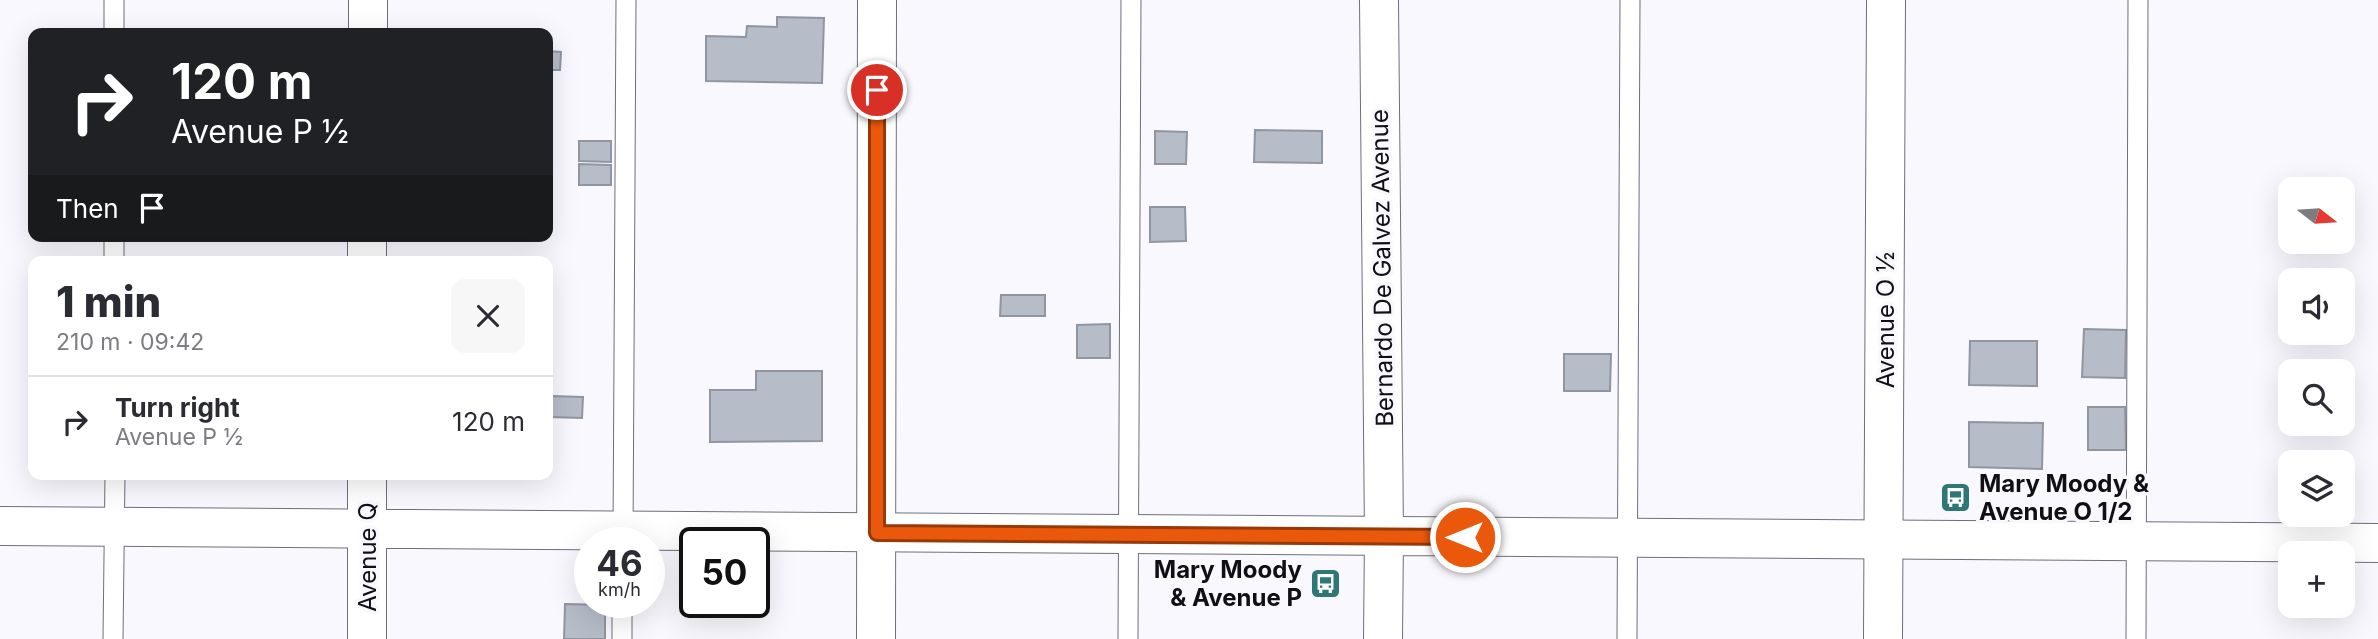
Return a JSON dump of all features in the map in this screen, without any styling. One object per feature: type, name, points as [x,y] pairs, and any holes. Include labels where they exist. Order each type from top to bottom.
[{"type":"main road","points":[[368,0],[368,28]]},
{"type":"main road","points":[[876,639],[877,0]]},
{"type":"main road","name":"Bernardo De Galvez Avenue","points":[[1379,0],[1383,639]]},
{"type":"main road","name":"Avenue O ½","points":[[1883,639],[1886,0]]},
{"type":"main road","name":"Avenue Q","points":[[367,480],[367,639]]},
{"type":"main road","points":[[0,526],[367,529],[574,535]]},
{"type":"main road","points":[[665,536],[877,533],[2378,543]]},
{"type":"lane","points":[[114,0],[114,28]]},
{"type":"lane","points":[[623,527],[626,0]]},
{"type":"lane","points":[[1128,639],[1131,0]]},
{"type":"lane","points":[[1627,639],[1630,0]]},
{"type":"lane","points":[[2136,639],[2138,0]]},
{"type":"lane","points":[[113,639],[115,480]]},
{"type":"lane","points":[[622,618],[622,639]]},
{"type":"building","points":[[777,17],[824,18],[822,83],[706,81],[706,36],[746,37],[747,26],[777,27]]},
{"type":"building","points":[[553,51],[561,52],[560,70],[553,70]]},
{"type":"building","points":[[1255,130],[1322,131],[1322,163],[1254,162]]},
{"type":"building","points":[[1155,131],[1187,132],[1186,164],[1155,164]]},
{"type":"building","points":[[579,141],[611,141],[611,162],[579,161]]},
{"type":"building","points":[[579,164],[611,165],[611,185],[579,185]]},
{"type":"building","points":[[1150,207],[1185,207],[1186,241],[1150,242]]},
{"type":"building","points":[[1001,295],[1045,295],[1045,316],[1000,316]]},
{"type":"building","points":[[1110,324],[1110,358],[1077,358],[1077,325]]},
{"type":"building","points":[[2084,329],[2126,330],[2125,378],[2082,377]]},
{"type":"building","points":[[1970,341],[2037,341],[2037,386],[1969,385]]},
{"type":"building","points":[[1564,354],[1611,354],[1610,391],[1564,391]]},
{"type":"building","points":[[756,371],[822,371],[822,441],[710,442],[710,390],[756,390]]},
{"type":"building","points":[[553,396],[583,397],[582,418],[553,417]]},
{"type":"building","points":[[2088,407],[2125,407],[2126,450],[2088,450]]},
{"type":"building","points":[[1969,422],[2043,423],[2042,469],[1969,467]]},
{"type":"building","points":[[565,604],[574,604],[574,618],[605,618],[605,639],[564,639]]},
{"type":"place","name":"Mary Moody & Avenue O 1/2","points":[[1956,497]]},
{"type":"place","name":"Mary Moody & Avenue P","points":[[1325,583]]},
{"type":"route","points":[[877,90],[877,533],[1465,537]]}]
